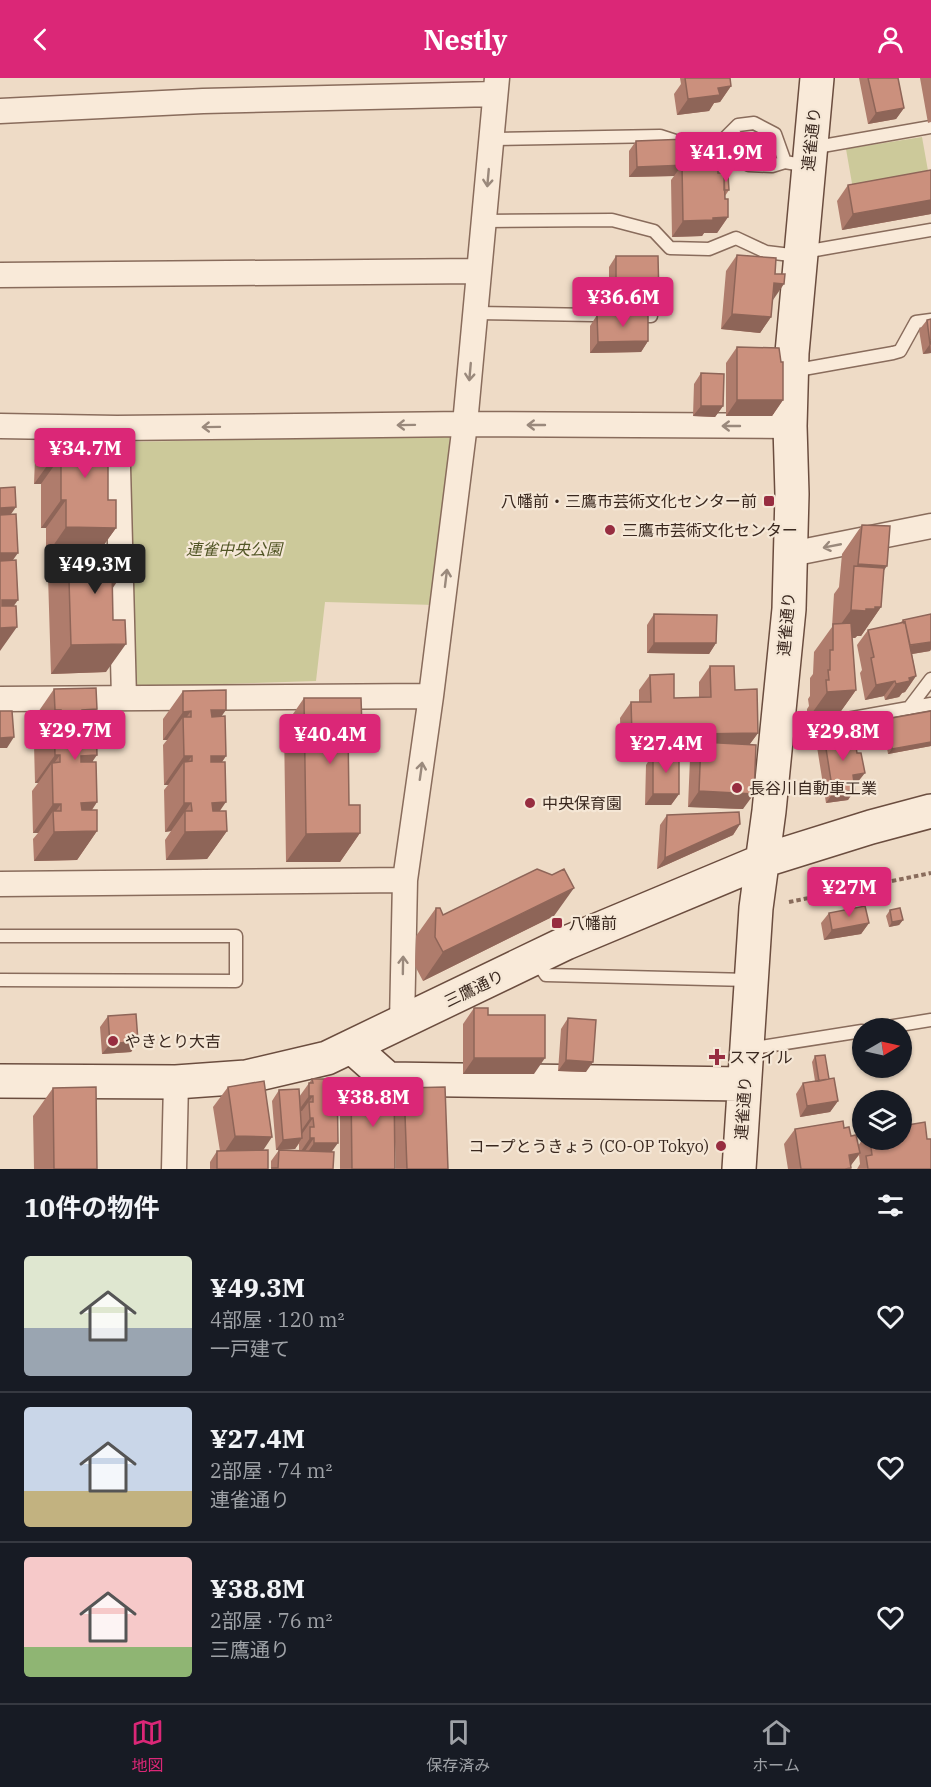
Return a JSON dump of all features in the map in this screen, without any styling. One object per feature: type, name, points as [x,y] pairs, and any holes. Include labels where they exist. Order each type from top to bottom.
[{"type":"main road","name":"連雀通り","points":[[739,1169],[756,908],[770,812],[789,609],[792,494],[791,371],[800,255],[802,159],[817,78]]},
{"type":"main road","name":"三鷹通り","points":[[0,1081],[176,1082],[246,1077],[327,1058],[566,943],[762,861],[931,811]]},
{"type":"main road","points":[[352,1047],[388,1079],[744,1083]]},
{"type":"street","points":[[0,111],[496,86],[465,424],[431,696],[405,879],[402,1023]]},
{"type":"street","points":[[0,275],[479,271]]},
{"type":"street","points":[[0,426],[117,429],[465,424],[790,426]]},
{"type":"street","points":[[117,429],[124,698]]},
{"type":"street","points":[[791,554],[931,526]]},
{"type":"street","points":[[0,699],[431,696]]},
{"type":"street","points":[[0,884],[405,879]]},
{"type":"street","points":[[174,1169],[176,1082]]},
{"type":"lane","points":[[491,139],[660,136],[700,149],[720,143],[738,125],[754,123],[775,134],[802,159]]},
{"type":"lane","points":[[720,143],[731,156],[749,165],[772,166],[931,127]]},
{"type":"lane","points":[[484,221],[612,220],[654,231],[670,248],[709,249],[736,238],[766,252],[800,255],[931,230]]},
{"type":"lane","points":[[475,313],[651,316]]},
{"type":"lane","points":[[791,371],[900,351],[916,322],[931,320]]},
{"type":"lane","points":[[909,708],[931,679]]},
{"type":"lane","points":[[776,732],[931,704]]},
{"type":"lane","points":[[0,936],[236,936],[236,981],[0,980]]},
{"type":"lane","points":[[535,959],[546,975],[750,980]]},
{"type":"lane","points":[[912,1023],[931,1020]]},
{"type":"lane","points":[[747,1049],[852,1033]]},
{"type":"path","points":[[789,902],[931,873]]},
{"type":"green space","points":[[922,137],[930,182],[854,195],[846,149]]},
{"type":"green space","name":"連雀中央公園","points":[[450,436],[435,605],[325,602],[316,681],[131,687],[125,442]]},
{"type":"building","points":[[685,78],[730,78],[731,86],[718,88],[720,95],[688,99]]},
{"type":"building","points":[[868,78],[898,78],[904,108],[876,113]]},
{"type":"building","points":[[687,139],[687,143],[692,143],[692,157],[687,157],[687,165],[637,167],[636,141]]},
{"type":"building","points":[[718,164],[718,173],[724,173],[728,217],[683,221],[682,165]]},
{"type":"building","points":[[931,170],[931,200],[853,214],[848,185]]},
{"type":"building","points":[[724,175],[728,175],[729,190],[724,190]]},
{"type":"building","points":[[737,255],[776,258],[775,274],[785,274],[784,284],[774,283],[771,317],[732,314]]},
{"type":"building","points":[[616,256],[658,256],[659,300],[616,300]]},
{"type":"building","points":[[597,315],[648,315],[648,341],[598,342]]},
{"type":"building","points":[[931,319],[931,344],[930,344],[927,320]]},
{"type":"building","points":[[737,347],[779,348],[781,362],[783,362],[783,400],[737,400]]},
{"type":"building","points":[[701,373],[724,374],[723,406],[701,406]]},
{"type":"building","points":[[55,430],[101,430],[101,456],[108,456],[108,500],[116,500],[116,528],[66,527],[66,500],[61,500],[61,456],[54,456]]},
{"type":"building","points":[[15,487],[16,507],[1,508],[1,515],[16,514],[18,553],[1,553],[1,561],[16,560],[18,600],[2,600],[2,606],[16,606],[17,627],[0,628],[0,488]]},
{"type":"building","points":[[862,525],[890,526],[887,566],[858,564]]},
{"type":"building","points":[[125,546],[125,570],[112,570],[113,620],[125,620],[126,644],[71,645],[68,548]]},
{"type":"building","points":[[854,566],[884,568],[881,607],[866,609],[866,611],[851,610]]},
{"type":"building","points":[[654,614],[717,615],[716,643],[654,643]]},
{"type":"building","points":[[931,614],[931,642],[910,645],[903,620]]},
{"type":"building","points":[[905,622],[916,676],[909,678],[910,681],[876,685],[871,658],[874,657],[868,630]]},
{"type":"building","points":[[851,623],[856,690],[827,692],[826,680],[829,680],[830,650],[833,650],[833,624]]},
{"type":"building","points":[[710,666],[734,666],[735,690],[757,689],[758,733],[632,735],[631,702],[651,702],[650,675],[674,674],[674,698],[711,697]]},
{"type":"building","points":[[96,688],[97,709],[82,710],[82,717],[96,716],[97,755],[81,756],[81,762],[96,762],[97,802],[81,803],[82,810],[97,810],[97,831],[54,832],[53,811],[61,811],[61,804],[53,804],[52,763],[60,762],[60,755],[55,755],[54,716],[61,715],[61,710],[55,710],[54,689]]},
{"type":"building","points":[[226,690],[226,710],[211,710],[212,717],[225,716],[226,756],[211,756],[211,762],[225,762],[226,802],[212,803],[213,811],[226,811],[227,831],[185,832],[185,811],[192,811],[191,803],[184,803],[184,762],[192,761],[192,756],[184,756],[183,717],[191,717],[191,711],[183,712],[183,691]]},
{"type":"building","points":[[304,698],[361,698],[362,727],[348,727],[349,805],[360,805],[360,833],[306,834]]},
{"type":"building","points":[[0,711],[12,711],[14,737],[0,738]]},
{"type":"building","points":[[931,711],[931,742],[892,749],[886,719]]},
{"type":"building","points":[[845,733],[847,741],[855,740],[857,753],[861,753],[865,773],[853,775],[855,790],[833,793],[824,736]]},
{"type":"building","points":[[701,742],[756,745],[754,794],[699,791]]},
{"type":"building","points":[[653,754],[679,754],[679,794],[653,794]]},
{"type":"building","points":[[739,812],[740,824],[665,858],[667,815]]},
{"type":"building","points":[[537,869],[552,875],[564,869],[574,888],[443,952],[435,937],[436,908],[440,908],[443,915]]},
{"type":"building","points":[[865,906],[869,923],[832,930],[829,913]]},
{"type":"building","points":[[900,908],[903,920],[892,922],[890,910]]},
{"type":"building","points":[[474,1008],[488,1008],[488,1015],[545,1015],[545,1058],[474,1058]]},
{"type":"building","points":[[136,1014],[138,1041],[110,1044],[108,1016]]},
{"type":"building","points":[[568,1018],[596,1020],[593,1062],[566,1060]]},
{"type":"building","points":[[825,1055],[829,1079],[819,1081],[815,1056]]},
{"type":"building","points":[[834,1078],[838,1101],[807,1106],[803,1083]]},
{"type":"building","points":[[312,1079],[337,1079],[338,1143],[314,1143],[314,1138],[310,1138],[310,1127],[314,1127],[313,1118],[310,1118],[309,1102],[313,1102],[313,1096],[309,1096],[309,1083],[313,1083]]},
{"type":"building","points":[[264,1081],[272,1137],[235,1136],[228,1087]]},
{"type":"building","points":[[394,1086],[395,1169],[352,1169],[351,1087]]},
{"type":"building","points":[[96,1087],[97,1169],[54,1169],[53,1088]]},
{"type":"building","points":[[445,1087],[448,1169],[407,1169],[404,1088]]},
{"type":"building","points":[[299,1089],[302,1138],[283,1140],[279,1090]]},
{"type":"building","points":[[843,1121],[844,1128],[849,1127],[852,1136],[852,1150],[859,1150],[860,1153],[849,1155],[851,1168],[801,1169],[795,1129]]},
{"type":"building","points":[[925,1122],[927,1139],[931,1139],[931,1169],[868,1169],[866,1156],[872,1155],[871,1150],[912,1150],[912,1124]]},
{"type":"building","points":[[268,1150],[268,1169],[217,1169],[217,1151]]},
{"type":"building","points":[[279,1150],[334,1152],[333,1169],[272,1169],[278,1168]]},
{"type":"place","name":"八幡前・三鷹市芸術文化センター前","points":[[769,501]]},
{"type":"place","name":"三鷹市芸術文化センター","points":[[610,530]]},
{"type":"place","name":"長谷川自動車工業","points":[[737,788]]},
{"type":"place","name":"中央保育園","points":[[530,803]]},
{"type":"place","name":"八幡前","points":[[557,923]]},
{"type":"place","name":"やきとり大吉","points":[[113,1041]]},
{"type":"place","name":"スマイル","points":[[717,1057]]},
{"type":"place","name":"コープとうきょう (CO-OP Tokyo)","points":[[721,1146]]}]
